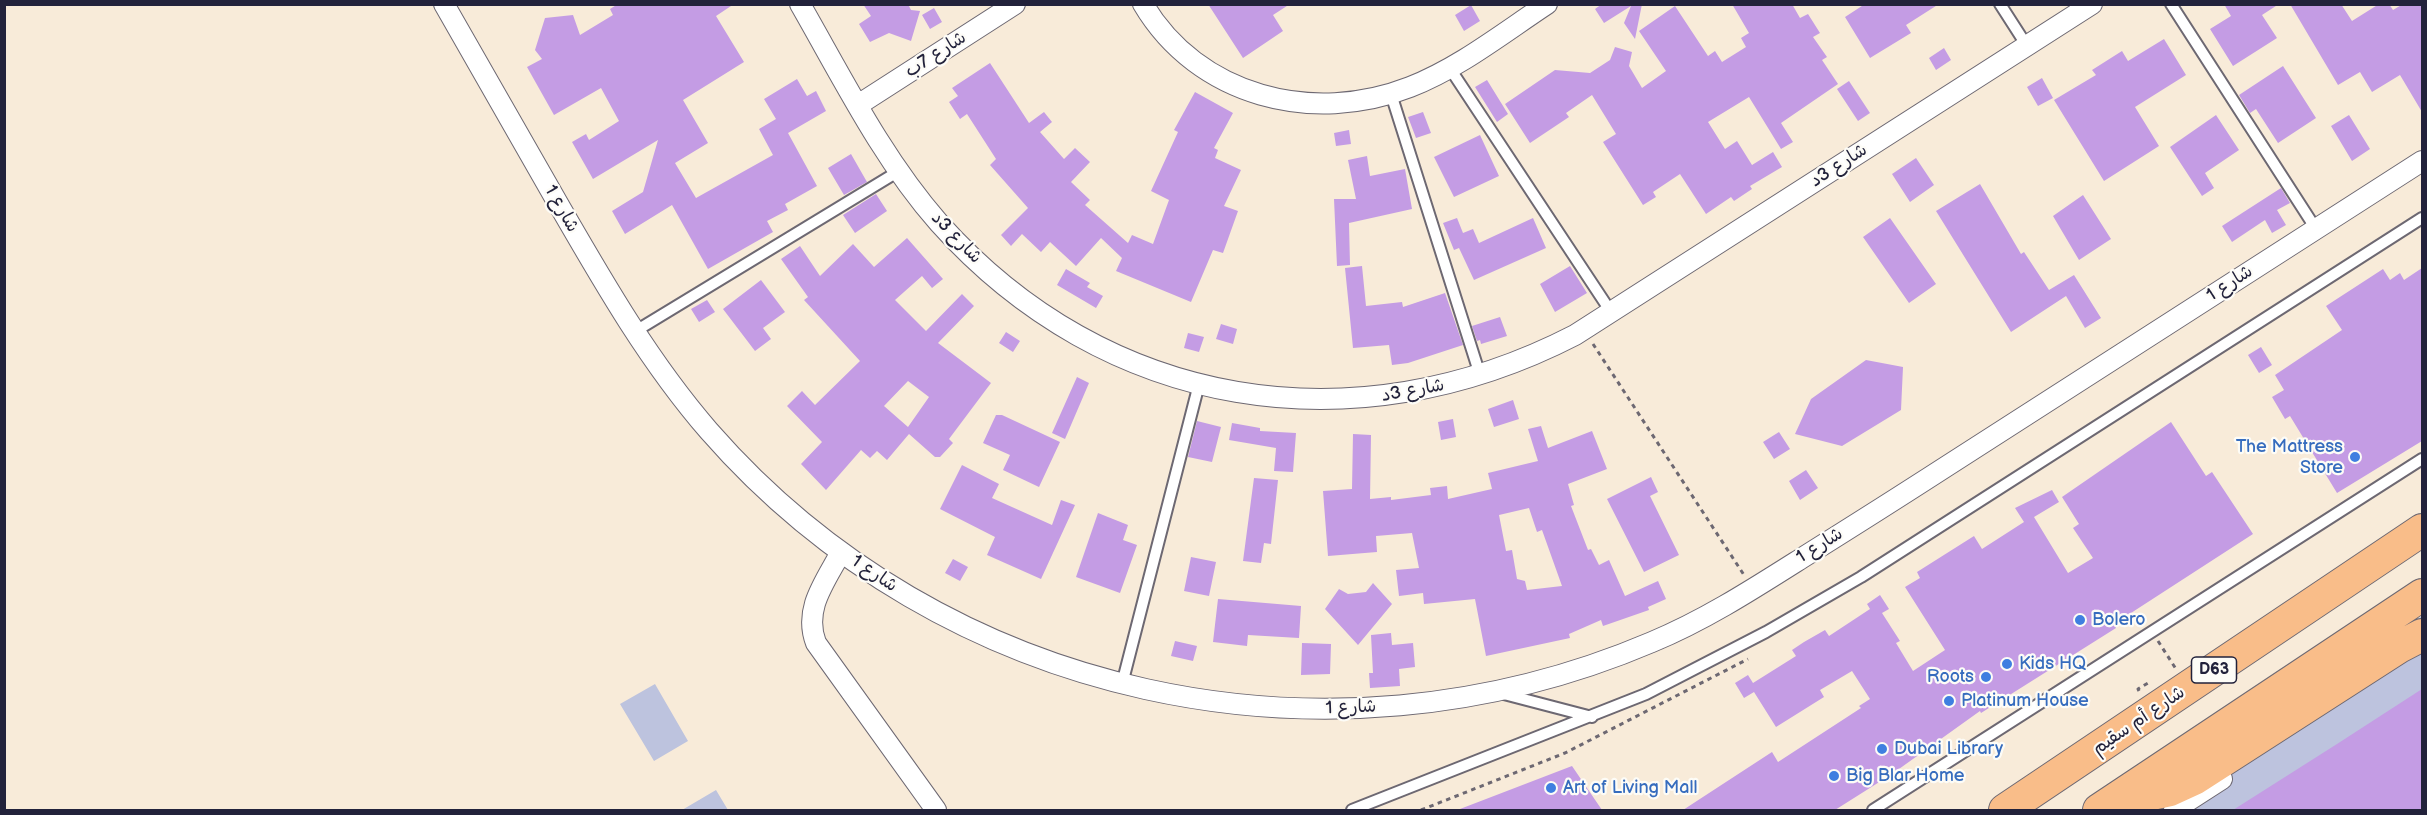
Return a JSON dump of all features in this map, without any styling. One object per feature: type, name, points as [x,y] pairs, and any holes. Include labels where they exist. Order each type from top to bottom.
[{"type":"main road","name":"شارع أم سقيم","points":[[2005,810],[2422,530]]},
{"type":"main road","points":[[2104,807],[2422,595]]},
{"type":"main road","points":[[2104,807],[2170,790],[2194,779],[2399,646],[2422,635]]},
{"type":"street","name":"شارع 3د","points":[[800,4],[858,105],[916,196],[964,249],[1018,297],[1070,331],[1107,350],[1155,370],[1199,384],[1275,398],[1337,400],[1399,395],[1480,376],[1547,350],[1611,312],[2092,4]]},
{"type":"street","name":"شارع 7ب","points":[[858,105],[1015,4]]},
{"type":"street","points":[[1143,4],[1155,26],[1188,58],[1227,82],[1249,92],[1293,103],[1321,104],[1347,103],[1391,94],[1449,67],[1547,4]]},
{"type":"street","name":"شارع 1","points":[[449,7],[634,332],[678,393],[720,443],[773,496],[875,577],[952,621],[1043,659],[1122,684],[1213,702],[1297,709],[1382,708],[1494,691],[1554,676],[1648,644],[1707,616],[1753,589],[2422,161]]},
{"type":"street","points":[[841,552],[812,608],[812,631],[816,643],[936,810]]},
{"type":"street","points":[[2174,810],[2422,643]]},
{"type":"lane","points":[[2000,4],[2027,46]]},
{"type":"lane","points":[[2171,4],[2316,229]]},
{"type":"lane","points":[[1449,67],[1611,312]]},
{"type":"lane","points":[[1391,94],[1480,376]]},
{"type":"lane","points":[[634,332],[899,171]]},
{"type":"lane","points":[[1353,810],[1592,717],[1707,664],[1814,605],[2422,218]]},
{"type":"lane","points":[[1122,684],[1199,384]]},
{"type":"lane","points":[[1872,810],[2422,459]]},
{"type":"lane","points":[[1494,691],[1592,717]]},
{"type":"path","points":[[1584,329],[1753,589]]},
{"type":"path","points":[[2152,631],[2188,688]]},
{"type":"shaded area","points":[[2422,616],[2422,810],[2106,810]]},
{"type":"shaded area","points":[[655,684],[688,741],[654,761],[620,704]]},
{"type":"shaded area","points":[[716,790],[728,810],[682,810]]},
{"type":"building","points":[[618,4],[734,4],[716,16],[744,62],[683,100],[708,143],[675,163],[696,198],[773,155],[759,129],[776,119],[764,99],[797,79],[807,96],[816,91],[826,111],[788,133],[817,186],[785,204],[788,210],[767,221],[773,232],[708,269],[672,205],[625,234],[612,211],[643,192],[658,140],[593,179],[572,142],[586,134],[589,140],[619,121],[601,88],[554,115],[527,67],[542,59],[535,50],[545,18],[573,15],[580,35],[613,15],[610,9]]},
{"type":"building","points":[[863,4],[908,4],[911,10],[920,11],[911,41],[889,33],[870,42],[859,24],[871,16]]},
{"type":"building","points":[[1208,4],[1290,4],[1273,15],[1283,31],[1243,58]]},
{"type":"building","points":[[1602,4],[1642,4],[1635,39],[1624,23],[1631,6],[1604,23],[1595,9]]},
{"type":"building","points":[[1732,4],[1792,4],[1800,18],[1808,14],[1820,33],[1813,37],[1827,57],[1822,60],[1838,84],[1781,123],[1793,142],[1781,149],[1749,97],[1708,122],[1725,149],[1737,141],[1752,165],[1773,152],[1782,167],[1750,186],[1752,189],[1734,201],[1731,197],[1706,214],[1680,174],[1653,192],[1656,197],[1643,205],[1603,142],[1616,134],[1592,95],[1566,113],[1569,117],[1530,143],[1505,104],[1555,70],[1590,73],[1610,60],[1615,47],[1632,52],[1629,66],[1642,88],[1666,71],[1639,31],[1675,6],[1708,56],[1715,51],[1722,62],[1746,47],[1741,38],[1749,33]]},
{"type":"building","points":[[1865,4],[1939,4],[1906,25],[1911,33],[1870,58],[1845,17]]},
{"type":"building","points":[[2224,4],[2279,4],[2262,15],[2277,38],[2233,66],[2210,29],[2231,16]]},
{"type":"building","points":[[2290,4],[2341,4],[2352,21],[2379,4],[2389,4],[2393,10],[2403,4],[2422,4],[2422,112],[2400,75],[2372,92],[2360,72],[2338,85]]},
{"type":"building","points":[[1471,5],[1480,21],[1464,31],[1455,15]]},
{"type":"building","points":[[934,8],[942,22],[930,29],[922,15]]},
{"type":"building","points":[[2164,39],[2186,75],[2135,107],[2159,146],[2104,181],[2054,100],[2096,75],[2092,70],[2122,51],[2128,61]]},
{"type":"building","points":[[1944,48],[1951,60],[1936,70],[1929,58]]},
{"type":"building","points":[[990,63],[1029,123],[1044,112],[1052,122],[1040,132],[1064,159],[1075,148],[1090,162],[1071,182],[1090,200],[1085,205],[1128,243],[1132,235],[1153,244],[1169,200],[1151,191],[1178,132],[1174,130],[1195,92],[1233,113],[1214,148],[1218,150],[1215,158],[1241,170],[1224,206],[1238,211],[1223,253],[1213,250],[1191,302],[1116,271],[1122,258],[1101,238],[1076,266],[1050,242],[1041,252],[1022,234],[1011,246],[1001,235],[1028,208],[990,165],[996,159],[967,114],[960,119],[949,102],[958,96],[952,88]]},
{"type":"building","points":[[2283,66],[2316,118],[2278,143],[2256,109],[2250,113],[2239,95]]},
{"type":"building","points":[[2042,78],[2053,98],[2038,106],[2027,87]]},
{"type":"building","points":[[1487,80],[1508,114],[1497,122],[1475,87]]},
{"type":"building","points":[[1849,81],[1870,113],[1858,121],[1837,89]]},
{"type":"building","points":[[1423,112],[1431,133],[1416,138],[1408,117]]},
{"type":"building","points":[[2216,115],[2239,150],[2205,173],[2214,188],[2202,196],[2170,147]]},
{"type":"building","points":[[2349,115],[2370,149],[2352,161],[2331,126]]},
{"type":"building","points":[[1349,130],[1351,144],[1336,146],[1334,133]]},
{"type":"building","points":[[1480,135],[1499,176],[1454,197],[1434,157]]},
{"type":"building","points":[[851,154],[867,182],[844,195],[828,168]]},
{"type":"building","points":[[1367,156],[1370,176],[1405,169],[1412,209],[1349,223],[1350,265],[1337,266],[1334,199],[1356,199],[1348,160]]},
{"type":"building","points":[[1916,158],[1934,185],[1910,202],[1892,174]]},
{"type":"building","points":[[1980,184],[2021,254],[2024,252],[2049,290],[2074,275],[2101,318],[2085,328],[2066,296],[2011,332],[1936,211]]},
{"type":"building","points":[[2281,188],[2290,203],[2277,210],[2286,225],[2272,233],[2265,220],[2232,242],[2222,226]]},
{"type":"building","points":[[876,194],[887,211],[855,233],[843,215]]},
{"type":"building","points":[[2083,195],[2111,239],[2079,260],[2053,216]]},
{"type":"building","points":[[1457,218],[1463,233],[1473,229],[1479,243],[1533,218],[1546,248],[1474,280],[1459,248],[1454,250],[1443,223]]},
{"type":"building","points":[[1890,218],[1936,284],[1909,303],[1863,237]]},
{"type":"building","points":[[907,238],[943,279],[932,288],[922,276],[895,300],[926,331],[962,294],[974,306],[938,343],[991,383],[949,439],[953,443],[940,457],[935,457],[909,434],[887,460],[877,451],[870,458],[861,450],[826,490],[801,464],[822,442],[787,406],[802,391],[815,405],[860,361],[804,300],[808,297],[781,259],[800,246],[820,276],[853,244],[874,267]],"holes":[[[908,381],[929,397],[908,427],[884,406]]]},
{"type":"building","points":[[1362,266],[1366,306],[1402,302],[1403,307],[1445,293],[1463,345],[1408,363],[1392,365],[1389,345],[1353,348],[1345,268]]},
{"type":"building","points":[[1570,266],[1587,293],[1555,312],[1540,284]]},
{"type":"building","points":[[2422,268],[2422,441],[2337,493],[2290,416],[2285,419],[2272,397],[2284,390],[2275,375],[2342,330],[2326,306],[2383,269],[2390,280],[2400,273],[2404,280]]},
{"type":"building","points":[[1066,269],[1090,283],[1087,287],[1103,296],[1096,308],[1057,285]]},
{"type":"building","points":[[761,280],[785,312],[763,328],[771,339],[755,351],[723,309]]},
{"type":"building","points":[[707,300],[715,312],[699,322],[691,309]]},
{"type":"building","points":[[1500,317],[1507,336],[1481,344],[1480,340],[1477,341],[1472,326]]},
{"type":"building","points":[[1221,324],[1237,329],[1233,344],[1216,339]]},
{"type":"building","points":[[1006,332],[1020,341],[1013,352],[999,343]]},
{"type":"building","points":[[1188,333],[1204,337],[1199,352],[1184,348]]},
{"type":"building","points":[[2261,347],[2272,365],[2259,373],[2248,355]]},
{"type":"building","points":[[1866,360],[1903,367],[1901,410],[1842,446],[1795,434],[1811,399]]},
{"type":"building","points":[[1077,377],[1089,383],[1065,439],[1052,433]]},
{"type":"building","points":[[1513,400],[1519,419],[1494,427],[1488,409]]},
{"type":"building","points":[[996,415],[1002,415],[1060,442],[1039,487],[1003,470],[1010,455],[983,443]]},
{"type":"building","points":[[1453,419],[1456,437],[1441,440],[1438,422]]},
{"type":"building","points":[[1197,421],[1221,427],[1212,462],[1188,457]]},
{"type":"building","points":[[2171,422],[2206,476],[2212,472],[2253,534],[2114,624],[2116,628],[1981,713],[1980,711],[1892,774],[1835,810],[1683,810],[1772,752],[1778,762],[1861,708],[1859,706],[1870,699],[1852,671],[1820,690],[1824,697],[1776,727],[1754,692],[1744,698],[1735,683],[1748,675],[1753,683],[1796,656],[1792,650],[1804,642],[1825,630],[1829,636],[1870,609],[1867,604],[1880,595],[1889,609],[1882,613],[1900,641],[1896,643],[1913,671],[1945,650],[1905,587],[1920,578],[1917,572],[1974,536],[1982,549],[2024,522],[2015,508],[2052,490],[2059,502],[2034,517],[2068,573],[2093,558],[2073,528],[2079,524],[2062,497]]},
{"type":"building","points":[[1232,423],[1260,428],[1260,431],[1296,433],[1293,472],[1274,471],[1276,448],[1229,440]]},
{"type":"building","points":[[1541,426],[1548,448],[1592,431],[1607,469],[1568,484],[1574,505],[1571,506],[1588,550],[1591,549],[1599,565],[1609,560],[1625,596],[1658,581],[1666,599],[1648,607],[1649,610],[1603,626],[1601,620],[1569,634],[1570,638],[1486,656],[1475,599],[1424,604],[1423,593],[1399,596],[1396,570],[1419,568],[1412,533],[1376,536],[1377,552],[1328,556],[1323,491],[1352,489],[1353,434],[1371,435],[1370,499],[1391,497],[1391,500],[1431,495],[1430,488],[1447,486],[1448,499],[1492,489],[1488,473],[1538,461],[1528,429]],"holes":[[[1529,508],[1537,532],[1542,530],[1562,586],[1527,590],[1525,581],[1517,579],[1512,550],[1506,551],[1499,515]]]},
{"type":"building","points":[[1779,432],[1790,449],[1774,459],[1763,442]]},
{"type":"building","points":[[962,465],[999,484],[992,498],[1052,525],[1061,500],[1075,505],[1041,579],[987,555],[995,537],[940,509]]},
{"type":"building","points":[[1806,470],[1818,488],[1800,500],[1789,481]]},
{"type":"building","points":[[1651,477],[1658,492],[1650,496],[1679,555],[1644,572],[1607,499]]},
{"type":"building","points":[[1254,478],[1278,480],[1271,544],[1264,543],[1261,563],[1243,561]]},
{"type":"building","points":[[1098,513],[1128,525],[1123,540],[1137,545],[1120,593],[1076,577]]},
{"type":"building","points":[[1191,557],[1216,562],[1209,596],[1184,591]]},
{"type":"building","points":[[953,559],[968,567],[960,581],[945,573]]},
{"type":"building","points":[[1373,583],[1392,604],[1358,645],[1325,609],[1339,589],[1348,594],[1366,592]]},
{"type":"building","points":[[1218,599],[1301,606],[1299,638],[1248,635],[1247,646],[1213,642]]},
{"type":"building","points":[[1391,633],[1392,645],[1413,643],[1415,667],[1399,669],[1400,686],[1370,688],[1369,673],[1373,673],[1371,635]]},
{"type":"building","points":[[1175,641],[1197,646],[1193,661],[1171,656]]},
{"type":"building","points":[[1302,643],[1331,644],[1330,674],[1301,675]]},
{"type":"building","points":[[2422,689],[2422,810],[2233,810],[2337,744]]},
{"type":"building","name":"Art of Living Mall","points":[[1572,766],[1602,810],[1460,810],[1460,809]]},
{"type":"place","name":"The Mattress Store","points":[[2355,457]]},
{"type":"place","name":"Bolero","points":[[2080,620]]},
{"type":"place","name":"Kids HQ","points":[[2007,664]]},
{"type":"place","name":"Roots","points":[[1986,677]]},
{"type":"place","name":"Platinum House","points":[[1949,701]]},
{"type":"place","name":"Dubai Library","points":[[1882,749]]},
{"type":"place","name":"Big Blar Home","points":[[1834,776]]},
{"type":"place","name":"Art of Living Mall","points":[[1551,788]]}]
